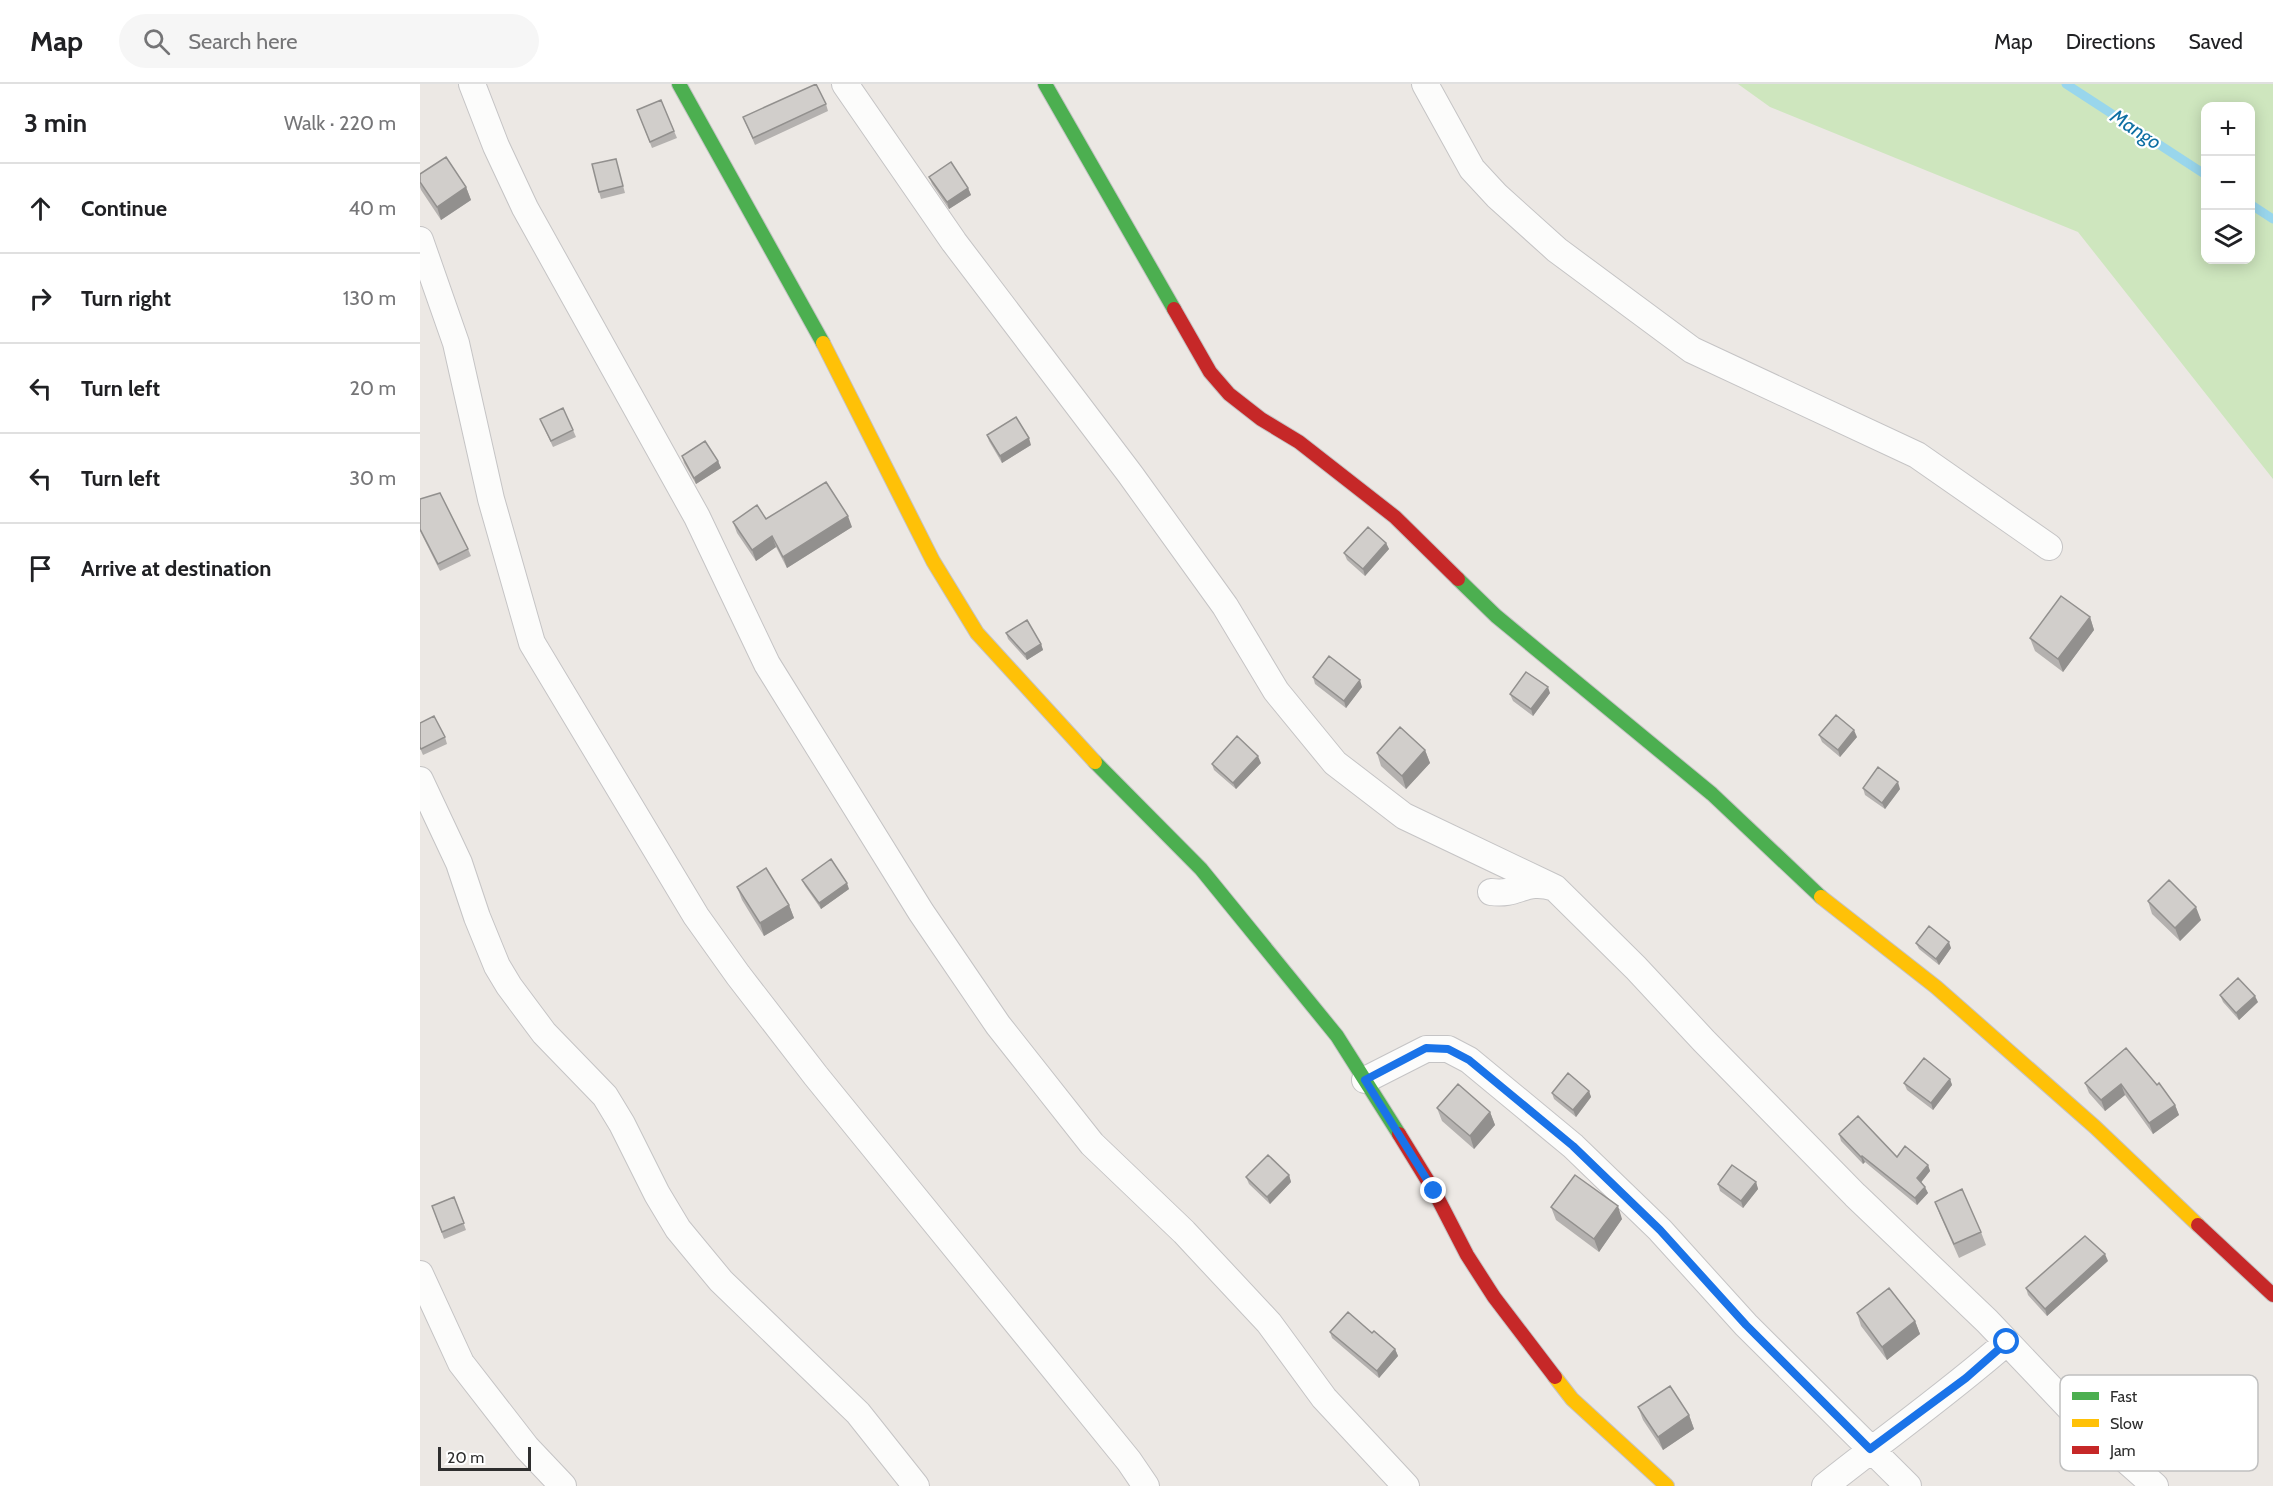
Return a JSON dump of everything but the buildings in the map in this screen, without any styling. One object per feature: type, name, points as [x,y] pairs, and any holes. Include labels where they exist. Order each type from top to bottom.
[{"type":"street","points":[[471,84],[496,146],[525,208],[697,517],[767,664],[927,922],[998,1025],[1092,1144],[1184,1232],[1269,1323],[1324,1398],[1407,1486]]},
{"type":"street","points":[[679,84],[815,326],[933,561],[977,633],[1087,753],[1201,869],[1337,1036],[1434,1191],[1467,1256],[1494,1297],[1572,1399],[1667,1486]]},
{"type":"street","points":[[845,84],[954,242],[1130,474],[1225,606],[1276,691],[1335,764],[1404,816],[1555,888],[1636,968],[1855,1195],[2007,1342],[2060,1398]]},
{"type":"street","points":[[1045,84],[1210,372],[1229,394],[1261,419],[1299,442],[1395,517],[1496,616],[1712,794],[1816,893],[1936,987],[2095,1127],[2273,1295]]},
{"type":"street","points":[[1425,84],[1472,169],[1497,196],[1557,250],[1692,350],[1782,394],[1917,455],[2049,547]]},
{"type":"street","points":[[420,240],[456,343],[491,499],[532,642],[696,916],[738,975],[816,1076],[1129,1461],[1146,1486]]},
{"type":"street","points":[[420,780],[459,863],[477,917],[497,966],[509,987],[544,1033],[605,1096],[678,1229],[721,1281],[858,1413],[916,1486]]},
{"type":"street","points":[[1491,892],[1503,894],[1528,885],[1541,884],[1555,888]]},
{"type":"street","points":[[1365,1080],[1426,1048],[1448,1049],[1469,1060],[1573,1146],[1660,1230],[1746,1325],[1908,1486]]},
{"type":"street","points":[[420,1274],[460,1364],[527,1448],[563,1486]]},
{"type":"street","points":[[1825,1486],[1870,1449],[1966,1378],[2007,1342]]},
{"type":"street","points":[[2138,1471],[2155,1486]]},
{"type":"green space","points":[[1738,84],[2273,84],[2273,479],[2078,232],[1770,107]]},
{"type":"waterway","name":"Mango","points":[[2066,84],[2201,172]]},
{"type":"waterway","name":"Mango","points":[[2255,207],[2273,219]]},
{"type":"traffic: fast","points":[[679,84],[823,343]]},
{"type":"traffic: fast","points":[[1045,84],[1174,309]]},
{"type":"traffic: fast","points":[[1458,579],[1496,616],[1712,794],[1821,897]]},
{"type":"traffic: fast","points":[[1095,762],[1201,869],[1337,1036],[1399,1134]]},
{"type":"traffic: slow","points":[[823,343],[933,561],[977,633],[1095,762]]},
{"type":"traffic: slow","points":[[1821,897],[1936,987],[2095,1127],[2198,1225]]},
{"type":"traffic: slow","points":[[1555,1377],[1572,1399],[1667,1486]]},
{"type":"traffic: jam","points":[[1174,309],[1210,372],[1229,394],[1261,419],[1299,442],[1395,517],[1458,579]]},
{"type":"traffic: jam","points":[[1399,1134],[1434,1191],[1467,1255],[1494,1297],[1555,1377]]},
{"type":"traffic: jam","points":[[2198,1225],[2273,1295]]},
{"type":"route","points":[[1434,1191],[1365,1080],[1426,1048],[1448,1049],[1469,1060],[1573,1146],[1660,1230],[1746,1325],[1870,1449],[1966,1378],[2007,1342]]}]
